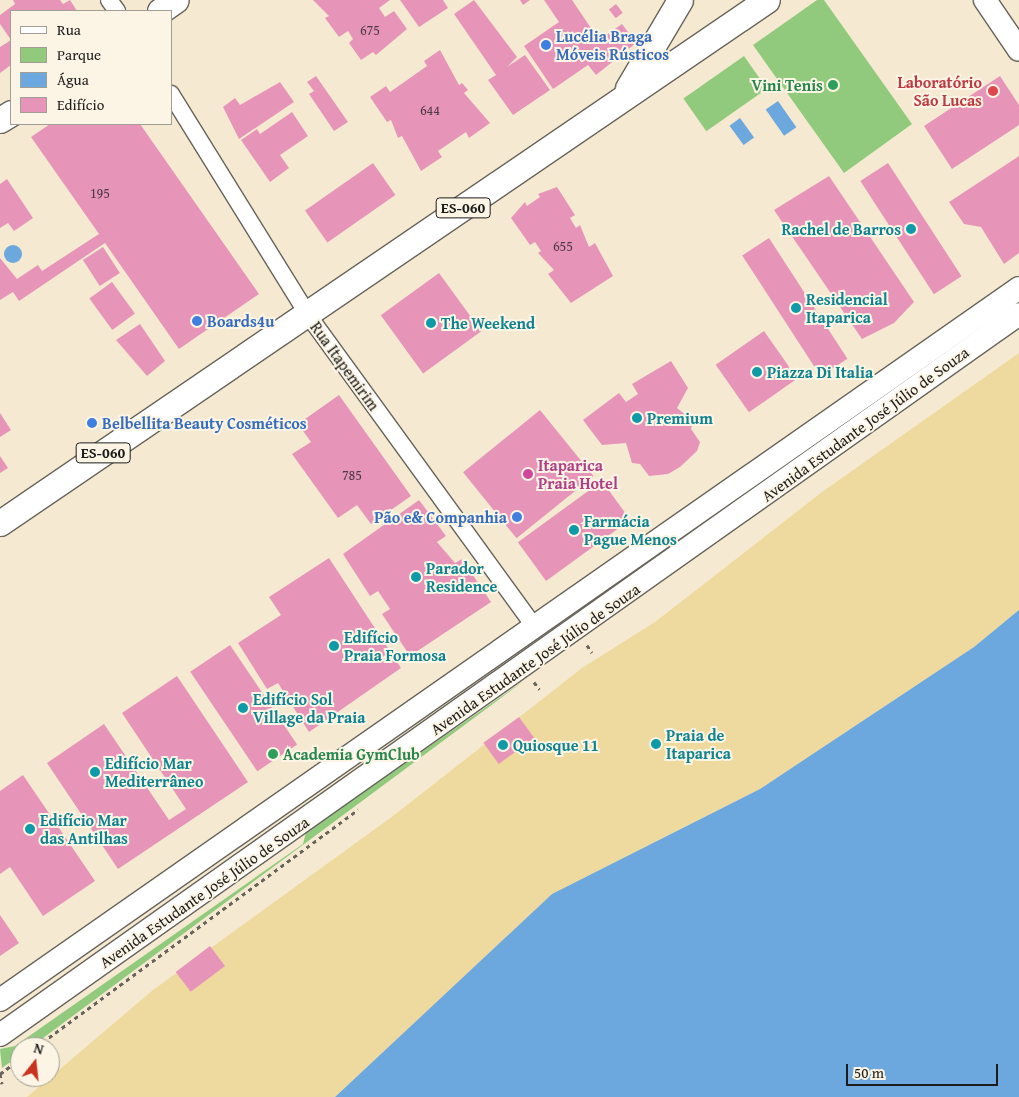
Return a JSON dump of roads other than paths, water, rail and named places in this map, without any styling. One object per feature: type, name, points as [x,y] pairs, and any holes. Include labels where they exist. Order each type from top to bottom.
[{"type":"main road","points":[[161,10],[176,0]]},
{"type":"main road","name":"ES-060","points":[[618,101],[655,48],[680,0]]},
{"type":"main road","name":"ES-060","points":[[0,522],[308,315],[767,0]]},
{"type":"street","points":[[985,0],[1019,50]]},
{"type":"street","name":"Rua Itapemirim","points":[[172,96],[308,315],[535,628]]},
{"type":"street","name":"Avenida Estudante José Júlio de Souza","points":[[0,1000],[1019,288]]},
{"type":"street","name":"Avenida Estudante José Júlio de Souza","points":[[0,1035],[1019,314]]},
{"type":"water","points":[[778,101],[796,127],[784,136],[766,110]]},
{"type":"water","points":[[740,118],[754,137],[744,145],[729,126]]},
{"type":"water","points":[[13,245],[19,248],[22,254],[19,260],[13,263],[7,260],[4,254],[7,248]]},
{"type":"water","points":[[1019,610],[1019,1097],[335,1097],[552,894],[760,789],[974,647]]},
{"type":"place","name":"Lucélia Braga Móveis Rústicos","points":[[546,45]]},
{"type":"place","name":"Vini Tenis","points":[[833,85]]},
{"type":"place","name":"Laboratório São Lucas","points":[[993,91]]},
{"type":"place","name":"Rachel de Barros","points":[[911,229]]},
{"type":"place","name":"Residencial Itaparica","points":[[796,308]]},
{"type":"place","name":"Boards4u","points":[[197,321]]},
{"type":"place","name":"The Weekend","points":[[431,323]]},
{"type":"place","name":"Piazza Di Italia","points":[[757,372]]},
{"type":"place","name":"Premium","points":[[637,418]]},
{"type":"place","name":"Belbellita Beauty Cosméticos","points":[[92,423]]},
{"type":"place","name":"Itaparica Praia Hotel","points":[[528,474]]},
{"type":"place","name":"Pão e& Companhia","points":[[517,517]]},
{"type":"place","name":"Farmácia Pague Menos","points":[[574,530]]},
{"type":"place","name":"Parador Residence","points":[[416,577]]},
{"type":"place","name":"Edifício Praia Formosa","points":[[334,646]]},
{"type":"place","name":"Edifício Sol Village da Praia","points":[[243,708]]},
{"type":"place","name":"Praia de Itaparica","points":[[656,744]]},
{"type":"place","name":"Quiosque 11","points":[[503,745]]},
{"type":"place","name":"Academia GymClub","points":[[273,754]]},
{"type":"place","name":"Edifício Mar Mediterrâneo","points":[[95,772]]},
{"type":"place","name":"Edifício Mar das Antilhas","points":[[30,829]]}]
